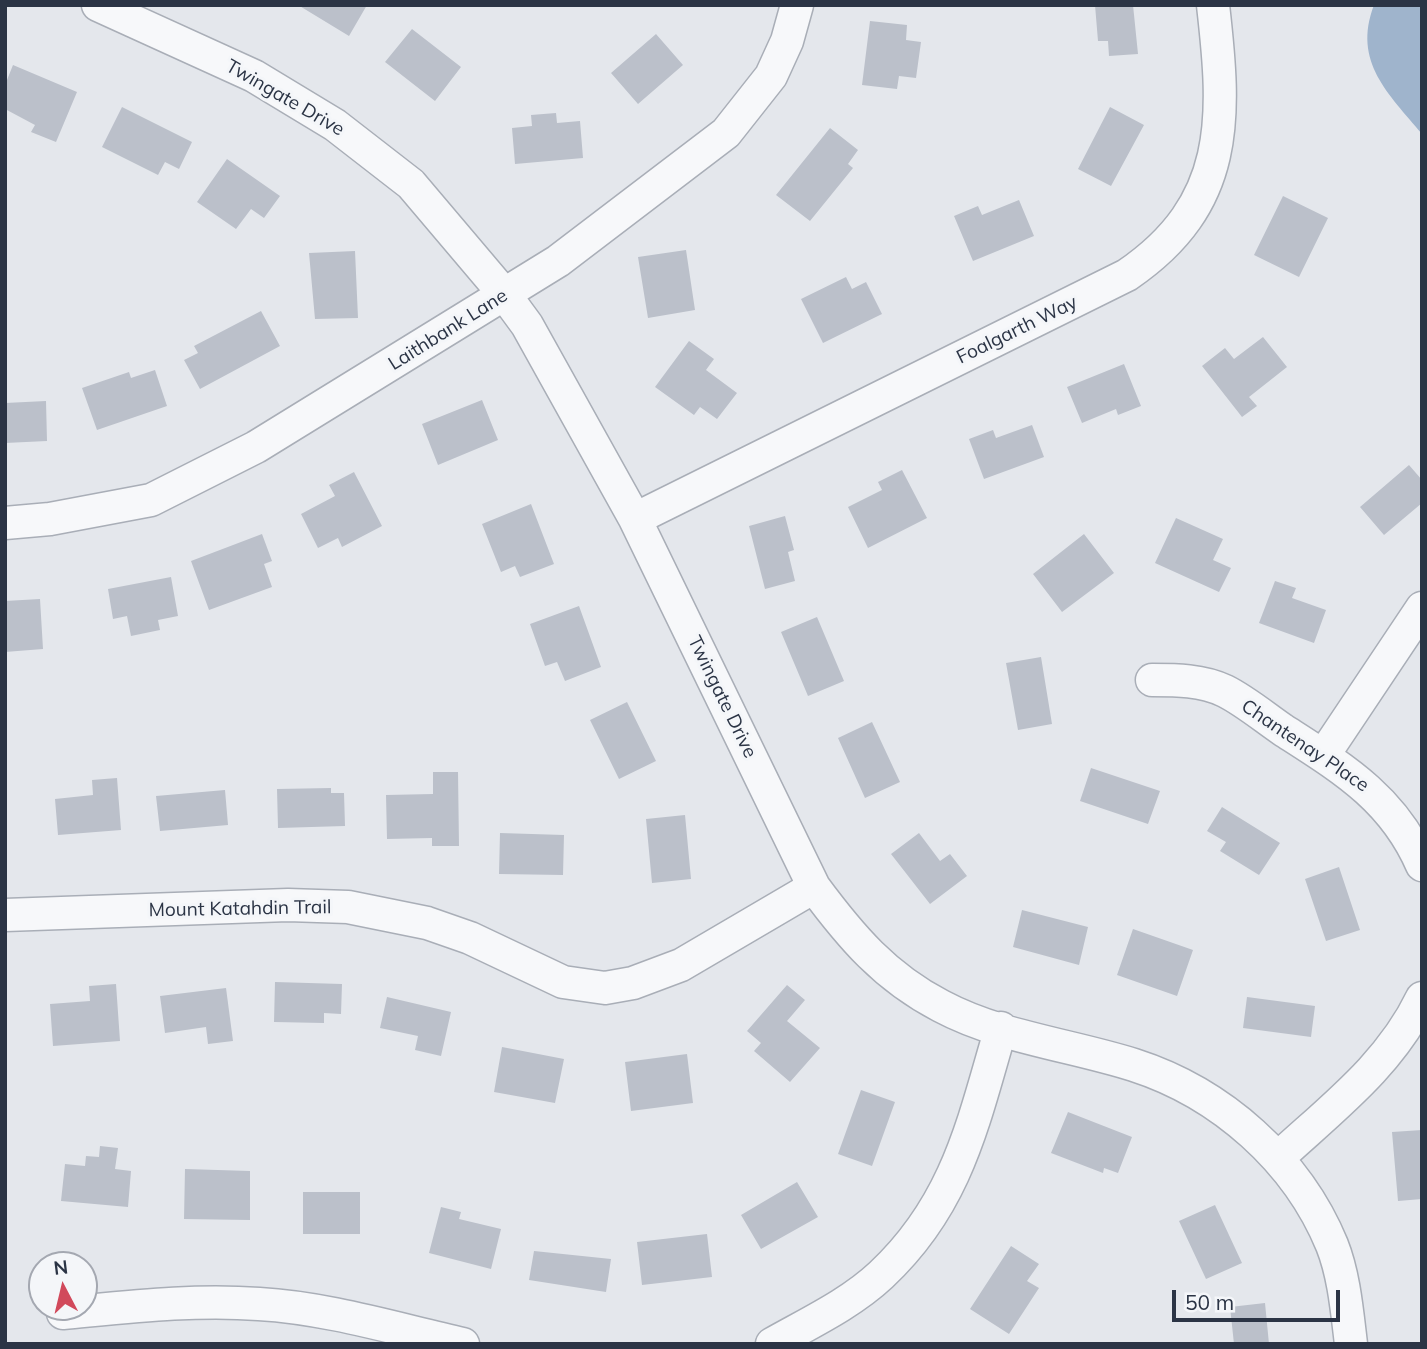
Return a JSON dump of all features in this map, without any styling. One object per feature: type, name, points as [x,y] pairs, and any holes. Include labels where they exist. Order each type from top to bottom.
[{"type":"street","name":"Twingate Drive","points":[[98,5],[254,76],[335,125],[411,184],[527,325],[635,519],[814,887],[850,937],[893,976],[942,1007],[1001,1028],[1135,1066],[1176,1081],[1231,1115],[1278,1158],[1308,1198],[1333,1246],[1345,1297],[1351,1344]]},
{"type":"street","name":"Laithbank Lane","points":[[5,523],[87,514],[151,499],[256,447],[558,261],[726,134],[771,76],[788,41],[797,5]]},
{"type":"street","name":"Foalgarth Way","points":[[635,519],[1127,275],[1154,257],[1200,200],[1213,166],[1221,120],[1213,5]]},
{"type":"street","points":[[1323,756],[1422,608]]},
{"type":"street","name":"Chantenay Place","points":[[1152,680],[1189,680],[1224,691],[1323,756],[1376,795],[1398,820],[1422,865]]},
{"type":"street","name":"Mount Katahdin Trail","points":[[5,915],[288,905],[348,907],[427,923],[470,939],[564,982],[605,988],[633,984],[681,965],[814,887]]},
{"type":"street","points":[[1278,1158],[1396,1045],[1422,998]]},
{"type":"street","points":[[772,1344],[841,1305],[880,1276],[920,1232],[940,1203],[961,1161],[1001,1028]]},
{"type":"street","points":[[98,1310],[194,1302],[261,1304],[326,1313],[463,1344]]},
{"type":"water","points":[[1374,5],[1422,5],[1422,134],[1387,91],[1371,60],[1368,25]]},
{"type":"building","points":[[298,5],[367,5],[349,36]]},
{"type":"building","points":[[1095,5],[1133,5],[1138,54],[1109,56],[1108,41],[1098,41]]},
{"type":"building","points":[[870,21],[907,25],[906,40],[921,42],[916,78],[899,76],[897,89],[862,85]]},
{"type":"building","points":[[412,29],[461,67],[435,101],[385,62]]},
{"type":"building","points":[[656,34],[683,65],[638,104],[611,73]]},
{"type":"building","points":[[13,65],[77,92],[56,142],[31,132],[35,125],[5,109],[5,85]]},
{"type":"building","points":[[122,107],[192,142],[179,169],[165,162],[158,175],[102,147]]},
{"type":"building","points":[[1110,107],[1144,125],[1111,186],[1078,169]]},
{"type":"building","points":[[556,113],[557,123],[580,121],[583,158],[515,164],[512,128],[532,126],[531,115]]},
{"type":"building","points":[[830,128],[858,150],[848,164],[853,168],[810,221],[776,195]]},
{"type":"building","points":[[227,159],[280,196],[264,218],[251,209],[236,229],[197,202]]},
{"type":"building","points":[[1283,196],[1328,218],[1299,277],[1254,255]]},
{"type":"building","points":[[1019,200],[1034,236],[973,261],[954,216],[978,206],[982,215]]},
{"type":"building","points":[[686,250],[695,310],[648,318],[638,257]]},
{"type":"building","points":[[355,251],[358,318],[315,319],[309,253]]},
{"type":"building","points":[[846,277],[852,289],[866,282],[882,314],[823,343],[801,299]]},
{"type":"building","points":[[261,311],[280,346],[200,389],[184,360],[198,353],[194,346]]},
{"type":"building","points":[[1263,337],[1287,367],[1249,397],[1257,406],[1242,417],[1202,366],[1225,348],[1234,359]]},
{"type":"building","points":[[689,341],[714,359],[706,370],[737,393],[717,419],[700,407],[694,415],[655,387]]},
{"type":"building","points":[[1124,364],[1141,406],[1118,415],[1116,409],[1082,423],[1067,387]]},
{"type":"building","points":[[155,370],[167,406],[97,430],[82,388],[129,372],[131,378]]},
{"type":"building","points":[[482,400],[498,440],[438,465],[422,424]]},
{"type":"building","points":[[46,401],[47,441],[5,443],[5,403]]},
{"type":"building","points":[[1032,425],[1044,457],[984,479],[969,439],[993,430],[996,438]]},
{"type":"building","points":[[1409,465],[1422,480],[1422,503],[1384,535],[1360,507]]},
{"type":"building","points":[[902,470],[927,518],[868,548],[848,507],[882,490],[878,482]]},
{"type":"building","points":[[354,472],[382,526],[342,547],[338,538],[318,548],[301,514],[335,496],[329,485]]},
{"type":"building","points":[[531,504],[554,564],[520,577],[515,566],[501,572],[482,524]]},
{"type":"building","points":[[785,516],[794,550],[788,552],[795,581],[765,589],[749,526]]},
{"type":"building","points":[[1176,518],[1223,539],[1213,560],[1231,568],[1219,592],[1155,563]]},
{"type":"building","points":[[262,534],[272,561],[264,564],[272,587],[209,610],[191,561]]},
{"type":"building","points":[[1084,534],[1114,573],[1062,612],[1033,574]]},
{"type":"building","points":[[171,577],[178,616],[158,620],[160,630],[131,636],[127,616],[113,619],[108,589]]},
{"type":"building","points":[[1275,581],[1296,588],[1292,598],[1326,610],[1314,643],[1259,623]]},
{"type":"building","points":[[40,599],[43,649],[5,652],[5,601]]},
{"type":"building","points":[[579,606],[601,667],[565,681],[557,662],[545,666],[530,624]]},
{"type":"building","points":[[817,617],[844,681],[808,696],[781,632]]},
{"type":"building","points":[[1041,657],[1052,724],[1018,730],[1006,663]]},
{"type":"building","points":[[627,702],[656,761],[619,779],[590,720]]},
{"type":"building","points":[[872,722],[900,782],[865,798],[838,738]]},
{"type":"building","points":[[1091,768],[1160,791],[1148,824],[1080,801]]},
{"type":"building","points":[[433,772],[458,772],[459,846],[432,846],[432,838],[387,839],[386,795],[433,794]]},
{"type":"building","points":[[117,778],[121,830],[58,835],[55,799],[93,795],[92,780]]},
{"type":"building","points":[[331,788],[331,793],[344,793],[345,826],[278,828],[277,789]]},
{"type":"building","points":[[225,790],[228,825],[160,831],[156,796]]},
{"type":"building","points":[[1222,807],[1280,843],[1259,875],[1220,851],[1226,842],[1207,831]]},
{"type":"building","points":[[685,815],[691,879],[652,883],[646,819]]},
{"type":"building","points":[[500,833],[564,835],[563,875],[499,874]]},
{"type":"building","points":[[919,833],[940,861],[950,854],[967,876],[930,904],[891,854]]},
{"type":"building","points":[[1339,867],[1360,930],[1326,941],[1305,879]]},
{"type":"building","points":[[1022,910],[1088,927],[1079,965],[1013,947]]},
{"type":"building","points":[[1133,929],[1193,950],[1177,996],[1117,975]]},
{"type":"building","points":[[275,982],[342,984],[341,1014],[324,1013],[324,1023],[274,1022]]},
{"type":"building","points":[[116,984],[120,1041],[53,1046],[50,1004],[90,1001],[89,986]]},
{"type":"building","points":[[787,985],[805,1000],[787,1021],[820,1048],[790,1082],[754,1051],[761,1043],[747,1031]]},
{"type":"building","points":[[226,988],[233,1041],[208,1044],[206,1027],[165,1033],[160,996]]},
{"type":"building","points":[[387,997],[451,1012],[441,1056],[415,1050],[418,1036],[380,1028]]},
{"type":"building","points":[[1247,997],[1315,1006],[1311,1037],[1243,1028]]},
{"type":"building","points":[[502,1047],[564,1059],[555,1103],[494,1092]]},
{"type":"building","points":[[687,1054],[693,1103],[631,1111],[625,1062]]},
{"type":"building","points":[[861,1090],[895,1102],[872,1166],[838,1154]]},
{"type":"building","points":[[1068,1112],[1132,1137],[1118,1173],[1104,1168],[1103,1173],[1051,1153]]},
{"type":"building","points":[[1422,1130],[1422,1199],[1398,1201],[1392,1132]]},
{"type":"building","points":[[100,1146],[118,1148],[115,1169],[131,1171],[128,1207],[61,1201],[65,1164],[85,1166],[86,1156],[99,1157]]},
{"type":"building","points":[[185,1169],[250,1171],[250,1220],[184,1219]]},
{"type":"building","points":[[797,1182],[818,1217],[761,1249],[741,1215]]},
{"type":"building","points":[[303,1192],[360,1192],[360,1234],[303,1234]]},
{"type":"building","points":[[1215,1205],[1242,1263],[1206,1279],[1179,1221]]},
{"type":"building","points":[[441,1207],[461,1212],[459,1219],[501,1229],[491,1269],[429,1253]]},
{"type":"building","points":[[707,1234],[712,1277],[642,1285],[637,1242]]},
{"type":"building","points":[[1011,1246],[1039,1264],[1027,1281],[1039,1288],[1009,1334],[970,1309]]},
{"type":"building","points":[[534,1251],[611,1259],[606,1292],[529,1280]]},
{"type":"building","points":[[1265,1303],[1269,1344],[1234,1344],[1230,1307]]}]
